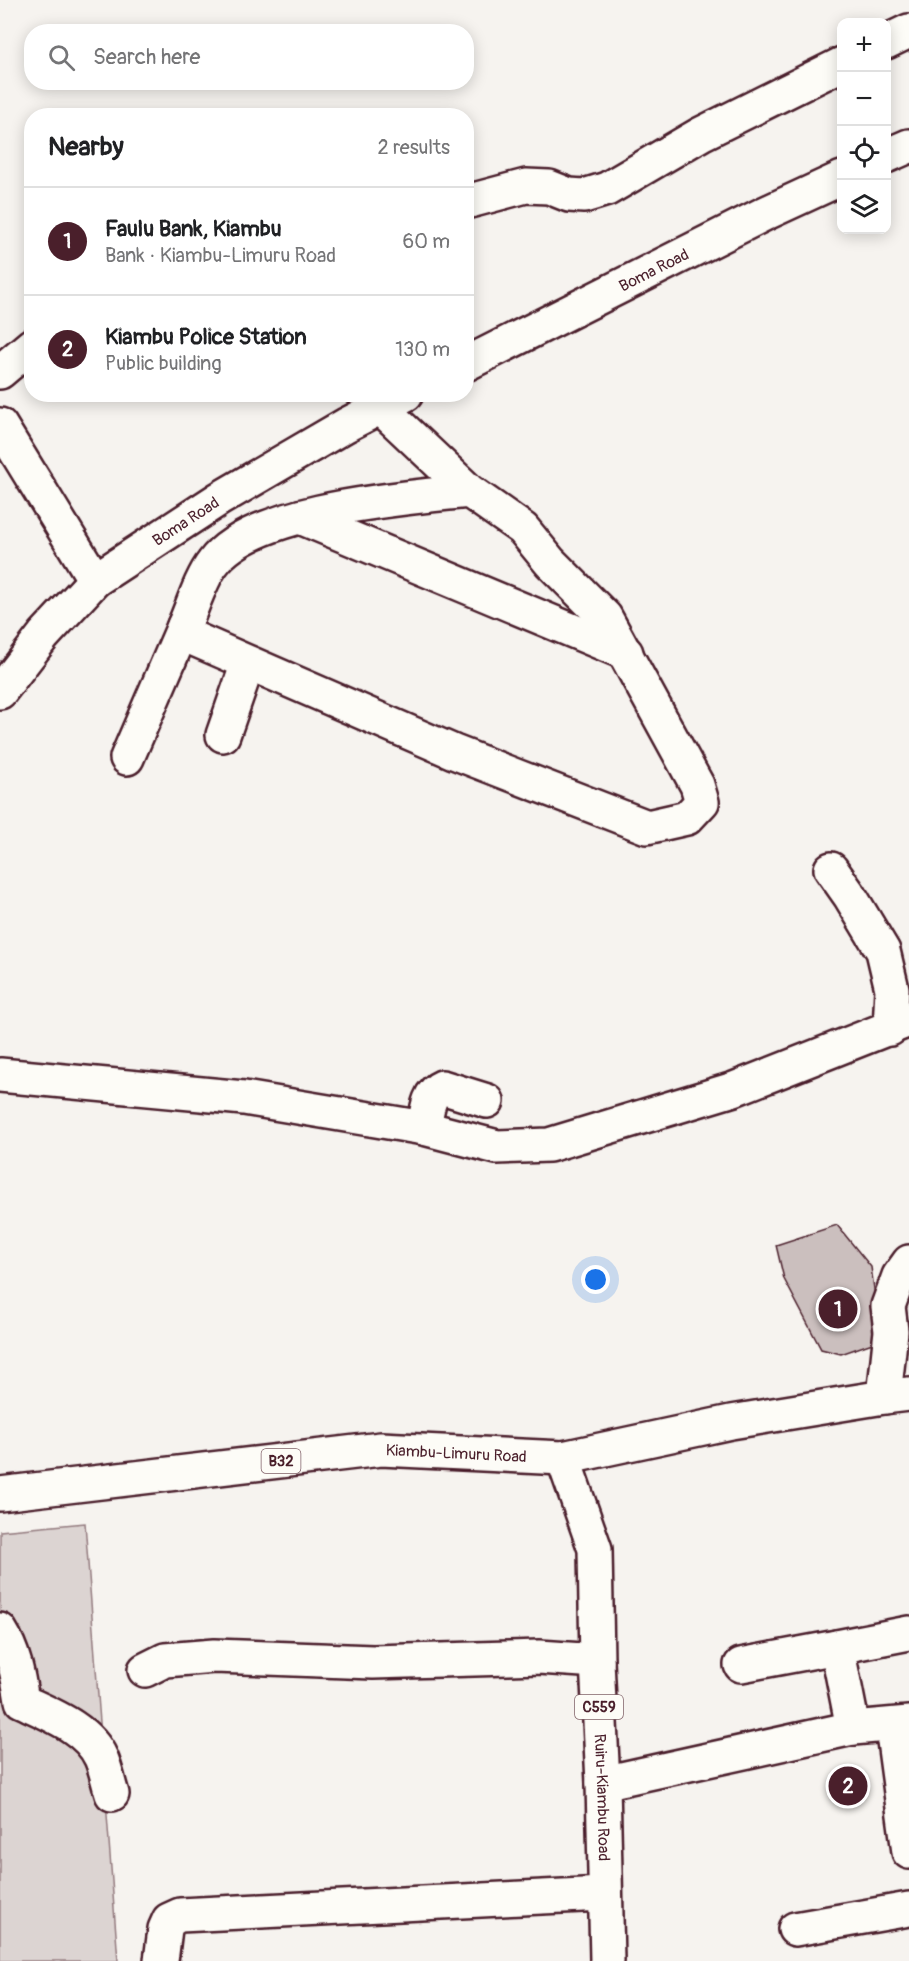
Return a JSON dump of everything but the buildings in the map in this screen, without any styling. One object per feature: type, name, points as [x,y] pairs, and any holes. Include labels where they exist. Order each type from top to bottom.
[{"type":"main road","points":[[891,40],[909,31]]},
{"type":"main road","points":[[474,200],[526,186],[549,187],[569,195],[584,196],[608,189],[701,134],[837,66]]},
{"type":"main road","points":[[891,154],[909,146]]},
{"type":"main road","name":"Boma Road","points":[[474,360],[837,179]]},
{"type":"main road","points":[[0,372],[24,352]]},
{"type":"main road","name":"Boma Road","points":[[0,692],[44,635],[95,580],[219,499],[346,425],[391,402]]},
{"type":"main road","points":[[184,626],[192,639],[454,753],[647,827],[687,818],[702,802],[697,785],[605,617],[550,562],[523,529],[469,491],[394,402]]},
{"type":"main road","points":[[0,425],[95,580]]},
{"type":"main road","points":[[127,758],[212,563],[233,543],[286,520],[367,503],[469,491]]},
{"type":"main road","points":[[300,517],[626,653]]},
{"type":"main road","points":[[223,735],[248,663]]},
{"type":"main road","points":[[0,1075],[244,1098],[424,1128],[497,1147],[549,1145],[734,1089],[900,1024],[883,951],[831,869]]},
{"type":"main road","points":[[424,1128],[431,1095],[436,1089],[442,1087],[487,1101]]},
{"type":"main road","points":[[896,1395],[888,1306],[899,1276],[909,1262]]},
{"type":"main road","name":"Kiambu-Limuru Road","points":[[0,1494],[381,1449],[563,1458],[731,1422],[896,1395]]},
{"type":"main road","name":"Ruiru-Kiambu Road","points":[[563,1458],[595,1549],[607,1961]]},
{"type":"main road","points":[[0,1630],[9,1644],[18,1672],[11,1701],[60,1719],[93,1746],[101,1757],[112,1794]]},
{"type":"main road","points":[[741,1665],[909,1633]]},
{"type":"main road","points":[[837,1647],[853,1728]]},
{"type":"main road","points":[[145,1670],[165,1660],[214,1656],[373,1662],[539,1657],[597,1661]]},
{"type":"main road","points":[[603,1783],[853,1728],[901,1724],[909,1852]]},
{"type":"main road","points":[[161,1961],[165,1929],[169,1920],[180,1915],[604,1894]]},
{"type":"main road","points":[[795,1929],[909,1909]]},
{"type":"shaded area","points":[[85,1523],[118,1961],[0,1961],[0,1531]]},
{"type":"place","name":"Faulu Bank, Kiambu","points":[[838,1309]]},
{"type":"place","name":"Kiambu Police Station","points":[[848,1786]]}]
